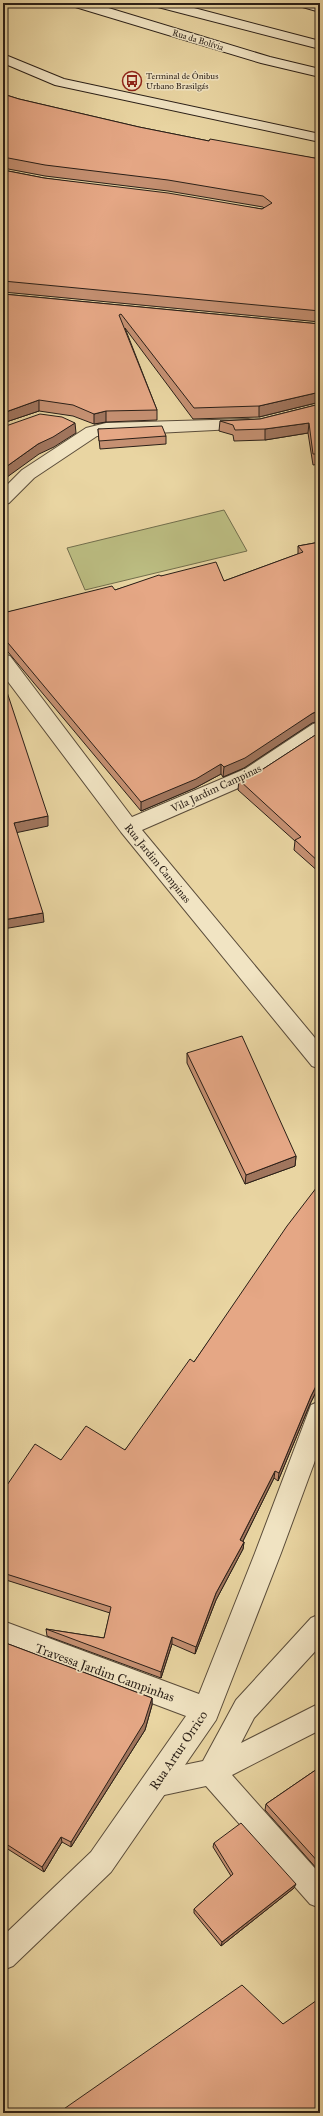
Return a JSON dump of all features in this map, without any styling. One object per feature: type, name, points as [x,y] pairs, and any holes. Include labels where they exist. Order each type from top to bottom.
[{"type":"street","name":"Rua da Bolívia","points":[[77,3],[266,60],[320,73]]},
{"type":"street","points":[[159,3],[320,45]]},
{"type":"street","points":[[304,3],[320,8]]},
{"type":"street","points":[[3,58],[60,82],[320,138]]},
{"type":"street","points":[[3,499],[28,474],[92,432],[106,429],[236,425],[267,421]]},
{"type":"street","points":[[75,426],[92,432]]},
{"type":"street","name":"Rua Jardim Campinas","points":[[3,661],[128,827],[320,1060]]},
{"type":"street","name":"Vila Jardim Campinas","points":[[128,827],[252,774],[320,729]]},
{"type":"street","name":"Rua Artur Orrico","points":[[3,1956],[101,1862],[206,1710],[268,1553],[320,1413]]},
{"type":"street","name":"Travessa Jardim Campinhas","points":[[3,1634],[206,1710]]},
{"type":"lane","points":[[211,1772],[245,1708],[320,1627]]},
{"type":"lane","points":[[155,1784],[211,1772],[320,1716]]},
{"type":"lane","points":[[211,1772],[320,1894]]},
{"type":"green space","points":[[224,510],[247,551],[85,590],[67,548]]},
{"type":"building","points":[[3,94],[139,127],[209,141],[210,139],[320,159],[320,311],[3,281],[3,170],[44,178],[168,193],[262,209],[272,203],[263,196],[168,180],[45,165],[3,157]]},
{"type":"building","points":[[3,294],[320,324],[320,392],[259,406],[194,408],[121,314],[119,315],[157,410],[106,411],[94,414],[73,405],[39,400],[3,413]]},
{"type":"building","points":[[320,404],[320,454],[313,454],[309,423],[265,429],[235,430],[233,425],[220,421],[260,419]]},
{"type":"building","points":[[40,414],[62,417],[75,423],[53,437],[38,444],[3,469],[3,427]]},
{"type":"building","points":[[162,426],[166,436],[99,441],[98,429]]},
{"type":"building","points":[[320,542],[320,711],[313,713],[245,758],[224,767],[221,764],[196,779],[141,802],[3,637],[3,613],[112,586],[115,590],[159,575],[161,576],[216,562],[224,581],[303,552],[298,546]]},
{"type":"building","points":[[3,680],[48,816],[14,823],[43,913],[3,920]]},
{"type":"building","points":[[320,732],[320,863],[295,840],[301,837],[239,780],[260,771]]},
{"type":"building","points":[[242,1036],[296,1156],[246,1175],[187,1053]]},
{"type":"building","points":[[320,1183],[320,1378],[279,1473],[275,1471],[240,1540],[244,1542],[216,1593],[196,1647],[172,1637],[161,1672],[46,1629],[104,1638],[111,1607],[3,1573],[3,1491],[35,1444],[61,1460],[86,1426],[125,1450],[190,1359],[194,1362],[287,1226]]},
{"type":"building","points":[[3,1642],[152,1698],[144,1723],[71,1842],[61,1837],[42,1867],[3,1842]]},
{"type":"building","points":[[320,1767],[320,1864],[266,1804]]},
{"type":"building","points":[[241,1823],[296,1884],[222,1942],[194,1909],[233,1874],[214,1843]]},
{"type":"building","points":[[242,1985],[283,2024],[320,1998],[320,2113],[58,2113]]},
{"type":"place","name":"Terminal de Ônibus Urbano Brasilgás","points":[[132,81]]}]
